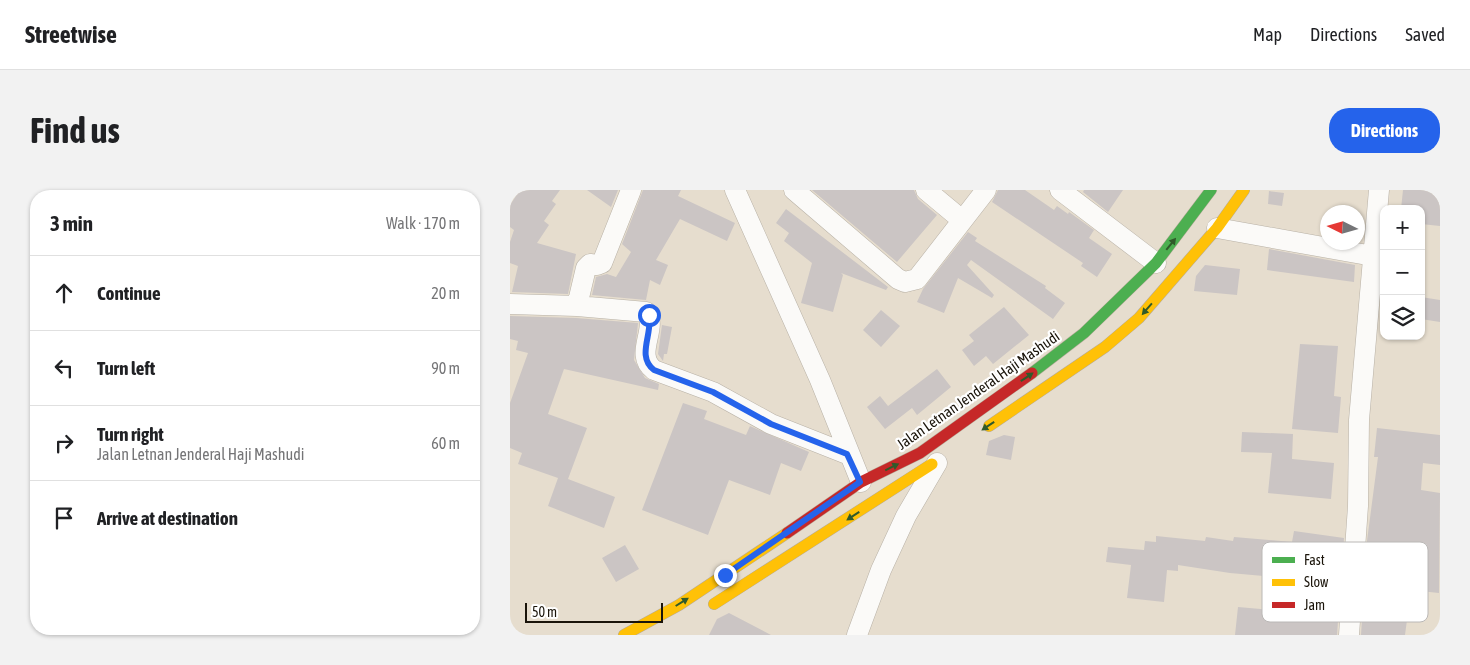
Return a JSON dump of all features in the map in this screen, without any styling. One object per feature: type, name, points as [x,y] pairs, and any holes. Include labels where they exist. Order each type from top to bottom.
[{"type":"main road","name":"Jalan Letnan Jenderal Haji Mashudi","points":[[624,635],[709,585],[860,482],[920,453],[1045,364],[1084,333],[1156,263],[1211,190]]},
{"type":"main road","points":[[980,432],[1105,347],[1139,318],[1217,228],[1244,190]]},
{"type":"main road","points":[[703,610],[791,556],[944,456]]},
{"type":"street","points":[[577,306],[586,268],[590,264],[597,266],[602,262],[631,190]]},
{"type":"street","points":[[735,190],[820,380],[847,454],[860,482]]},
{"type":"street","points":[[794,190],[898,279],[905,282],[917,279],[986,190]]},
{"type":"street","points":[[926,190],[962,220]]},
{"type":"street","points":[[1060,190],[1156,263]]},
{"type":"street","points":[[1355,542],[1359,420],[1379,190]]},
{"type":"street","points":[[1217,228],[1373,256]]},
{"type":"street","points":[[510,304],[577,306],[646,312],[650,319],[645,358],[648,366],[713,392],[771,424],[847,454]]},
{"type":"street","points":[[857,635],[881,570],[906,516],[944,456]]},
{"type":"street","points":[[1349,635],[1350,622]]},
{"type":"building","points":[[520,190],[560,190],[552,201],[556,204],[544,221],[549,225],[537,243],[576,254],[568,294],[512,292],[518,266],[510,263],[510,242],[514,230],[510,227],[510,205]]},
{"type":"building","points":[[587,190],[618,190],[611,207]]},
{"type":"building","points":[[643,190],[681,190],[678,196],[735,223],[727,241],[680,219],[656,260],[668,265],[660,285],[650,280],[646,300],[592,295],[596,277],[607,274],[616,277],[631,252],[622,244]]},
{"type":"building","points":[[812,190],[914,190],[918,199],[937,215],[897,262]]},
{"type":"building","points":[[998,190],[1025,190],[1054,210],[1057,206],[1068,214],[1069,212],[1094,230],[1089,238],[1112,254],[1097,277],[1081,266],[1083,263],[992,202]]},
{"type":"building","points":[[1084,190],[1123,190],[1108,212],[1083,192]]},
{"type":"building","points":[[1403,190],[1440,190],[1440,226],[1425,224],[1425,205],[1401,205]]},
{"type":"building","points":[[1269,191],[1284,193],[1282,206],[1268,204]]},
{"type":"building","points":[[786,209],[888,287],[886,290],[841,273],[843,275],[833,312],[801,303],[812,263],[784,241],[789,233],[776,223]]},
{"type":"building","points":[[968,232],[977,238],[975,241],[1046,286],[1045,288],[1065,303],[1053,319],[971,260],[967,265],[994,295],[992,298],[958,278],[944,313],[917,302],[923,289]]},
{"type":"building","points":[[1269,249],[1355,265],[1354,282],[1267,270]]},
{"type":"building","points":[[1205,265],[1240,269],[1237,295],[1194,291],[1196,276]]},
{"type":"building","points":[[1425,298],[1440,300],[1440,322],[1425,320]]},
{"type":"building","points":[[1004,307],[1029,335],[993,364],[986,356],[974,366],[962,350],[974,341],[969,335]]},
{"type":"building","points":[[881,310],[900,326],[881,347],[863,330]]},
{"type":"building","points":[[510,316],[576,318],[638,323],[634,360],[645,378],[659,384],[658,390],[564,369],[548,414],[587,428],[568,479],[615,497],[604,528],[548,506],[558,478],[518,464],[522,453],[510,448],[510,403],[528,353],[516,350],[518,341],[510,339]]},
{"type":"building","points":[[662,325],[672,327],[667,354],[664,354],[663,361],[658,354]]},
{"type":"building","points":[[1300,344],[1338,346],[1334,396],[1341,397],[1338,433],[1292,429]]},
{"type":"building","points":[[937,369],[951,387],[917,415],[912,408],[885,429],[867,407],[880,396],[888,406]]},
{"type":"building","points":[[683,403],[707,411],[704,419],[746,435],[750,426],[809,452],[801,471],[781,463],[770,495],[729,480],[708,535],[642,510]]},
{"type":"building","points":[[1377,428],[1440,435],[1440,465],[1423,463],[1421,490],[1440,493],[1439,593],[1428,592],[1428,542],[1367,542],[1378,457],[1374,457]]},
{"type":"building","points":[[1242,432],[1293,434],[1292,459],[1334,463],[1331,499],[1268,493],[1272,453],[1241,452]]},
{"type":"building","points":[[1004,435],[1015,437],[1011,460],[986,455],[989,441]]},
{"type":"building","points":[[1294,531],[1344,538],[1344,542],[1292,542]]},
{"type":"building","points":[[1156,536],[1205,541],[1206,537],[1233,541],[1234,537],[1292,542],[1262,542],[1262,576],[1178,565],[1178,571],[1167,570],[1164,602],[1127,598],[1131,565],[1106,562],[1108,547],[1144,550],[1145,541],[1156,542]]},
{"type":"building","points":[[625,545],[639,569],[616,582],[602,558]]},
{"type":"building","points":[[1238,607],[1262,609],[1262,622],[1338,622],[1337,635],[1235,635]]},
{"type":"building","points":[[729,613],[771,635],[709,635],[717,619]]},
{"type":"building","points":[[1362,622],[1407,622],[1405,635],[1361,635]]},
{"type":"traffic: fast","points":[[1032,373],[1084,333],[1156,263],[1211,190]]},
{"type":"traffic: slow","points":[[989,426],[1105,347],[1139,318],[1217,228],[1244,190]]},
{"type":"traffic: slow","points":[[714,604],[932,464]]},
{"type":"traffic: slow","points":[[624,635],[679,605],[787,533]]},
{"type":"traffic: jam","points":[[787,533],[861,482],[920,453],[1032,373]]},
{"type":"route","points":[[649,315],[645,358],[648,366],[713,392],[771,424],[847,454],[860,482],[789,533],[725,575]]}]
